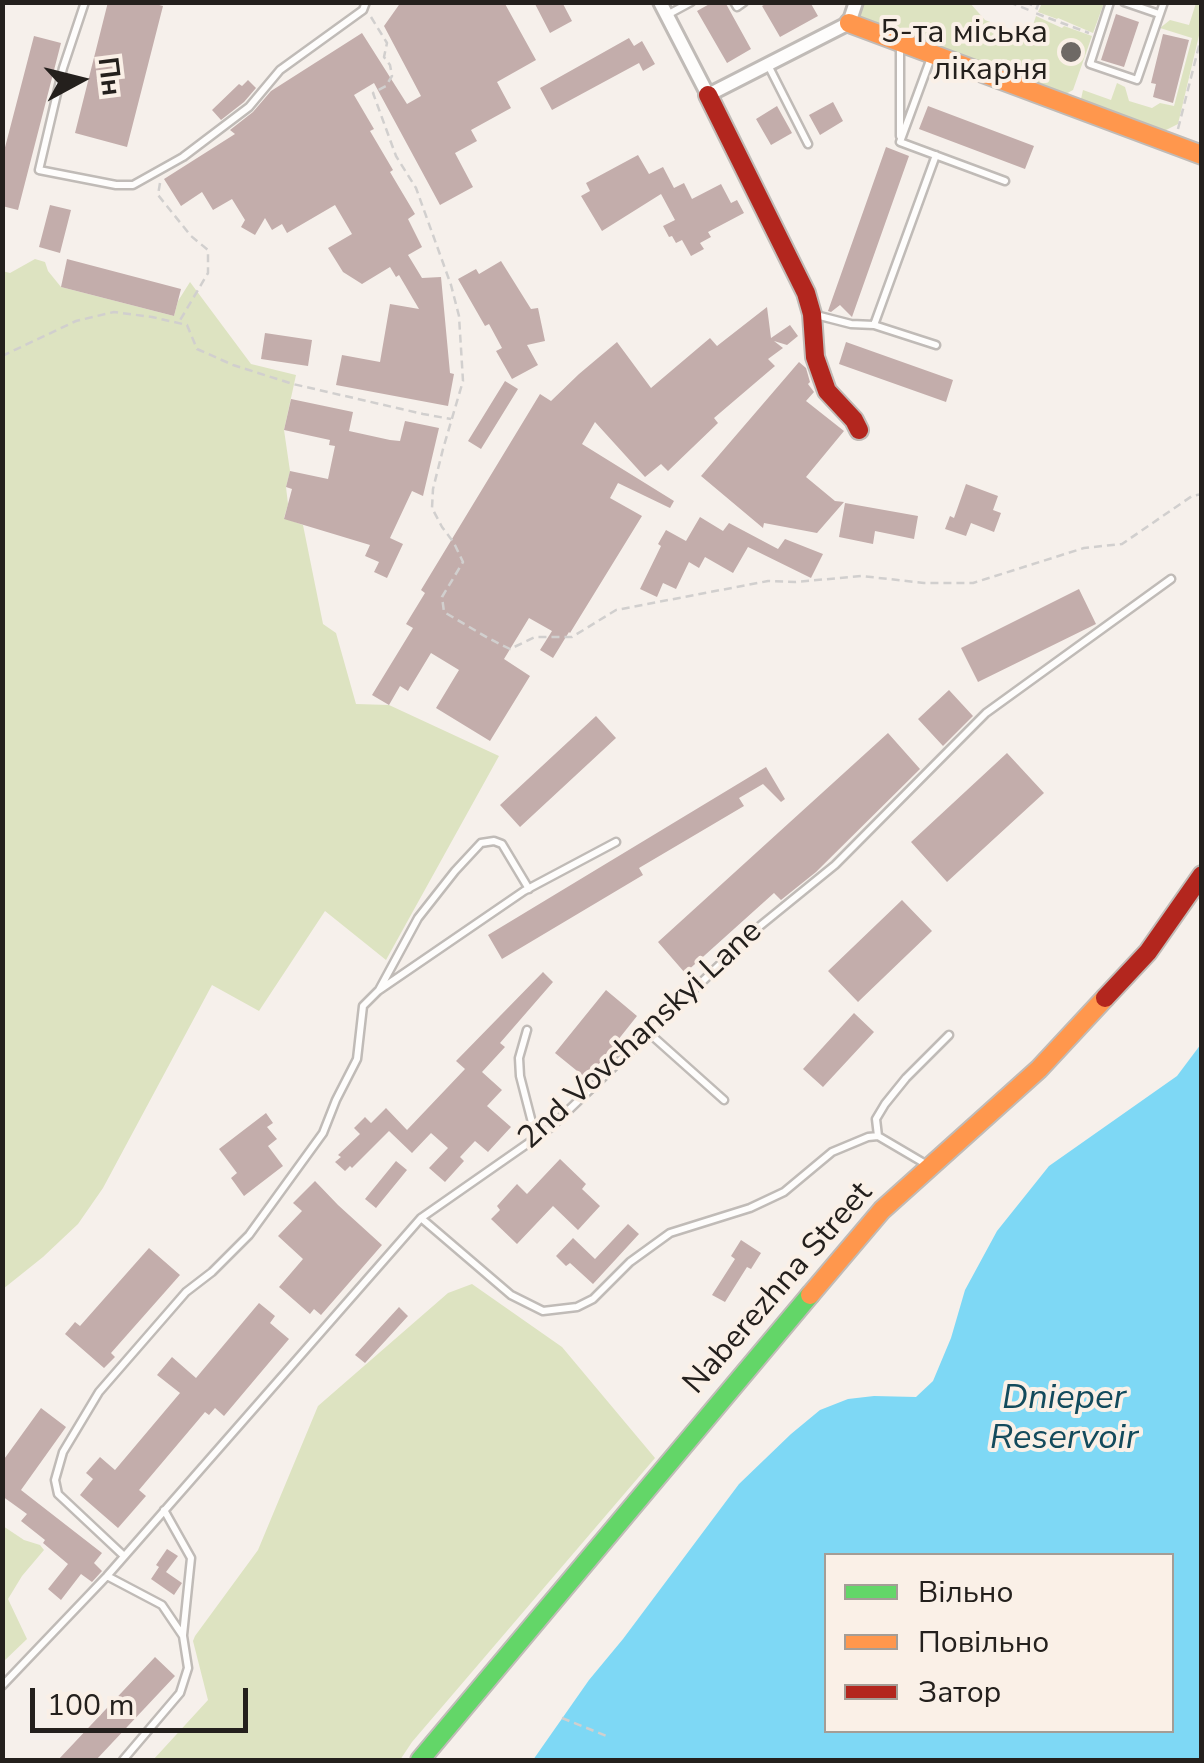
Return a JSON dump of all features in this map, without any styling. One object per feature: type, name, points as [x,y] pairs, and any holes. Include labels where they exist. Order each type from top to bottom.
[{"type":"street","points":[[850,23],[856,2]]},
{"type":"street","points":[[664,9],[806,293],[812,314],[815,357],[827,391],[859,430]]},
{"type":"street","points":[[708,94],[850,23],[1202,155]]},
{"type":"street","name":"Naberezhna Street","points":[[420,1760],[882,1210],[1039,1069],[1148,952],[1202,875]]},
{"type":"lane","points":[[85,2],[63,68],[39,170],[116,186],[132,186],[183,157],[249,107],[280,70],[364,6]]},
{"type":"lane","points":[[664,9],[691,2]]},
{"type":"lane","points":[[734,2],[737,6],[744,2]]},
{"type":"lane","points":[[1110,2],[1090,64],[1136,80],[1164,2]]},
{"type":"lane","points":[[1124,2],[1159,14]]},
{"type":"lane","points":[[900,42],[900,142]]},
{"type":"lane","points":[[900,142],[932,54]]},
{"type":"lane","points":[[768,64],[808,144]]},
{"type":"lane","points":[[900,142],[1004,181]]},
{"type":"lane","points":[[874,324],[936,156]]},
{"type":"lane","points":[[812,314],[851,324],[874,324],[936,346]]},
{"type":"lane","name":"2nd Vovchanskyi Lane","points":[[2,1686],[124,1556],[421,1218],[550,1128],[760,926],[835,866],[986,713],[1170,578]]},
{"type":"lane","points":[[124,1556],[58,1494],[55,1480],[63,1452],[99,1392],[186,1292],[249,1235],[323,1133],[356,1060],[363,1006],[378,991],[529,889],[616,842]]},
{"type":"lane","points":[[378,991],[418,918],[480,844],[502,844],[529,889]]},
{"type":"lane","points":[[527,1030],[519,1058],[520,1076],[536,1138]]},
{"type":"lane","points":[[649,1032],[724,1100]]},
{"type":"lane","points":[[878,1136],[876,1119],[885,1104],[948,1035]]},
{"type":"lane","points":[[421,1218],[511,1295],[544,1312],[577,1307],[593,1299],[630,1262],[670,1234],[750,1208],[784,1192],[832,1152],[868,1136],[878,1136],[930,1167]]},
{"type":"lane","points":[[123,1760],[180,1693],[188,1668],[183,1636],[191,1558],[164,1510]]},
{"type":"lane","points":[[106,1576],[162,1604],[183,1636]]},
{"type":"path","points":[[1009,2],[1099,37]]},
{"type":"path","points":[[1029,10],[1032,2]]},
{"type":"path","points":[[1036,13],[1039,2]]},
{"type":"path","points":[[364,6],[387,43],[384,58],[392,76],[374,94],[396,156],[416,188],[459,316],[463,382],[432,508],[463,562],[442,597],[444,612],[510,649],[535,637],[572,637],[616,610],[768,581],[862,576],[973,584],[1084,548],[1122,544],[1192,496],[1202,494]]},
{"type":"path","points":[[1175,145],[1202,34]]},
{"type":"path","points":[[160,180],[158,195],[208,250],[208,273],[178,323]]},
{"type":"path","points":[[2,356],[76,321],[114,312],[187,325],[197,350],[293,384],[453,419]]},
{"type":"path","points":[[562,1718],[609,1737]]},
{"type":"green space","points":[[1042,2],[1104,3],[1093,33],[1038,12]]},
{"type":"green space","points":[[861,3],[970,3],[985,20],[1029,37],[1036,16],[1092,36],[1073,90],[1062,96],[858,19]]},
{"type":"green space","points":[[1196,3],[1201,3],[1201,27],[1178,124],[1162,132],[1090,106],[1081,99],[1083,90],[1111,100],[1117,83],[1125,87],[1129,101],[1152,108],[1160,103],[1174,106],[1192,38],[1160,28],[1170,20],[1189,25]]},
{"type":"green space","points":[[35,259],[45,262],[61,287],[174,316],[190,282],[251,364],[296,375],[284,430],[290,471],[284,518],[303,525],[323,624],[336,633],[356,704],[389,705],[499,756],[386,960],[325,911],[259,1011],[212,985],[103,1188],[78,1224],[3,1289],[2,271],[10,273]]},
{"type":"green space","points":[[472,1284],[562,1347],[655,1458],[400,1760],[153,1760],[208,1700],[193,1641],[258,1550],[318,1406],[448,1293]]},
{"type":"green space","points":[[3,1526],[44,1550],[8,1599],[27,1639],[3,1662]]},
{"type":"water","name":"Dnieper Reservoir","points":[[1201,1044],[1201,1760],[533,1760],[739,1484],[791,1434],[820,1410],[848,1399],[916,1397],[933,1381],[965,1290],[997,1231],[1049,1166],[1177,1076]]},
{"type":"building","points":[[108,2],[163,6],[127,147],[75,133]]},
{"type":"building","points":[[401,2],[504,2],[536,60],[497,82],[511,108],[471,130],[477,141],[455,153],[473,187],[440,205],[374,83],[354,95],[374,129],[370,131],[393,170],[390,172],[415,214],[408,219],[422,247],[408,255],[422,278],[441,277],[450,373],[454,374],[448,406],[336,385],[342,355],[380,362],[390,304],[419,309],[390,267],[362,284],[343,272],[328,248],[352,234],[335,205],[287,233],[282,224],[272,230],[265,218],[255,235],[241,227],[245,220],[232,199],[213,210],[202,192],[181,206],[164,179],[235,134],[230,130],[271,91],[362,33],[407,104],[421,96],[384,26]]},
{"type":"building","points":[[534,2],[562,2],[572,21],[550,33]]},
{"type":"building","points":[[713,2],[725,2],[751,49],[727,63],[697,11]]},
{"type":"building","points":[[769,2],[810,2],[818,16],[780,37],[762,6]]},
{"type":"building","points":[[1116,14],[1139,22],[1124,67],[1101,60]]},
{"type":"building","points":[[1163,34],[1189,40],[1173,103],[1153,97],[1156,84],[1151,83]]},
{"type":"building","points":[[34,36],[61,43],[18,210],[2,206],[2,159]]},
{"type":"building","points":[[629,38],[634,46],[642,41],[655,64],[643,71],[639,63],[552,110],[540,88]]},
{"type":"building","points":[[248,80],[256,88],[221,120],[212,110]]},
{"type":"building","points":[[833,102],[843,121],[820,135],[809,115]]},
{"type":"building","points":[[777,106],[792,133],[771,145],[756,119]]},
{"type":"building","points":[[928,106],[1034,146],[1025,169],[919,129]]},
{"type":"building","points":[[886,147],[909,156],[852,317],[840,305],[828,311]]},
{"type":"building","points":[[638,155],[649,174],[663,167],[674,188],[684,183],[692,199],[721,184],[731,203],[737,200],[744,213],[708,232],[711,237],[700,243],[704,249],[691,256],[682,240],[676,243],[663,226],[675,220],[661,194],[602,231],[581,196],[590,191],[586,183]]},
{"type":"building","points":[[50,205],[71,210],[60,253],[39,247]]},
{"type":"building","points":[[67,259],[181,289],[174,316],[61,287]]},
{"type":"building","points":[[501,261],[531,309],[538,308],[545,341],[527,345],[538,365],[512,379],[496,351],[502,348],[458,279],[476,269],[479,274]]},
{"type":"building","points":[[767,307],[771,338],[790,325],[798,336],[787,345],[774,341],[783,348],[768,359],[775,366],[714,418],[718,423],[668,471],[661,464],[645,477],[595,422],[582,444],[674,501],[670,508],[618,483],[610,498],[642,516],[553,658],[540,650],[552,631],[529,618],[504,659],[530,676],[490,741],[436,708],[459,670],[431,653],[408,691],[400,686],[389,705],[372,695],[413,628],[406,624],[425,593],[421,590],[540,394],[551,401],[617,342],[651,388],[710,338],[717,346]]},
{"type":"building","points":[[265,333],[312,340],[308,366],[261,359]]},
{"type":"building","points":[[846,342],[953,380],[946,402],[839,364]]},
{"type":"building","points":[[799,362],[806,368],[808,384],[814,392],[806,401],[844,431],[806,477],[835,501],[844,502],[817,533],[764,523],[763,528],[701,476]]},
{"type":"building","points":[[505,381],[518,389],[481,449],[468,441]]},
{"type":"building","points":[[291,399],[353,412],[349,431],[390,440],[400,441],[405,421],[439,428],[423,496],[412,491],[390,538],[403,544],[387,578],[374,572],[379,562],[365,556],[370,545],[284,519],[292,489],[286,487],[290,471],[328,479],[335,446],[329,445],[330,440],[284,430]]},
{"type":"building","points":[[966,484],[998,496],[993,510],[1001,513],[994,532],[971,523],[966,536],[945,529],[950,516],[954,518]]},
{"type":"building","points":[[845,503],[918,516],[914,539],[875,531],[873,544],[839,537]]},
{"type":"building","points":[[700,517],[723,531],[729,523],[778,549],[785,539],[823,554],[811,578],[748,547],[733,573],[705,557],[699,568],[689,562],[676,589],[663,583],[657,597],[640,589],[666,530],[686,541]]},
{"type":"building","points":[[1079,589],[1096,624],[978,682],[961,648]]},
{"type":"building","points":[[949,690],[973,716],[943,746],[918,719]]},
{"type":"building","points":[[596,716],[616,738],[520,827],[500,805]]},
{"type":"building","points":[[888,733],[920,769],[816,872],[781,900],[774,893],[685,973],[658,942]]},
{"type":"building","points":[[1007,753],[1044,793],[947,882],[911,842]]},
{"type":"building","points":[[766,767],[785,799],[781,802],[763,784],[739,798],[744,806],[639,868],[643,875],[502,959],[488,935]]},
{"type":"building","points":[[902,900],[932,931],[858,1002],[828,971]]},
{"type":"building","points":[[543,972],[553,982],[500,1043],[505,1047],[482,1072],[502,1090],[487,1106],[511,1127],[488,1152],[475,1141],[445,1182],[429,1168],[448,1148],[431,1133],[412,1153],[389,1131],[352,1168],[345,1171],[335,1162],[360,1134],[354,1128],[365,1117],[371,1123],[386,1108],[407,1130],[465,1069],[456,1061]]},
{"type":"building","points":[[606,990],[637,1016],[587,1079],[555,1053]]},
{"type":"building","points":[[854,1013],[874,1032],[823,1087],[803,1069]]},
{"type":"building","points":[[266,1113],[273,1123],[267,1127],[277,1139],[268,1146],[283,1166],[244,1196],[231,1178],[237,1173],[219,1149]]},
{"type":"building","points":[[560,1159],[586,1184],[582,1189],[600,1206],[578,1230],[553,1206],[517,1244],[491,1219],[500,1210],[497,1206],[517,1184],[527,1194]]},
{"type":"building","points":[[396,1161],[407,1170],[376,1208],[365,1199]]},
{"type":"building","points":[[315,1181],[382,1245],[321,1315],[314,1309],[310,1314],[279,1287],[303,1259],[278,1236],[302,1211],[293,1203]]},
{"type":"building","points":[[628,1224],[639,1234],[593,1284],[556,1256],[573,1238],[595,1259]]},
{"type":"building","points":[[741,1240],[761,1253],[725,1302],[712,1295],[735,1259],[731,1256]]},
{"type":"building","points":[[149,1248],[180,1275],[111,1353],[115,1357],[104,1368],[65,1334],[75,1322],[80,1326]]},
{"type":"building","points":[[259,1303],[275,1316],[270,1323],[289,1339],[224,1416],[215,1408],[209,1415],[205,1412],[139,1490],[146,1496],[118,1528],[80,1495],[93,1479],[86,1473],[100,1457],[115,1470],[180,1393],[157,1375],[172,1357],[196,1378]]},
{"type":"building","points":[[399,1307],[408,1316],[365,1363],[355,1355]]},
{"type":"building","points":[[41,1408],[66,1427],[21,1490],[102,1553],[94,1563],[102,1571],[92,1582],[81,1574],[61,1600],[48,1589],[68,1564],[21,1521],[27,1514],[2,1496],[2,1462]]},
{"type":"building","points":[[167,1549],[178,1556],[166,1572],[182,1583],[174,1595],[151,1579]]},
{"type":"building","points":[[155,1657],[175,1676],[96,1760],[58,1760]]},
{"type":"traffic: fast","points":[[420,1760],[810,1295]]},
{"type":"traffic: slow","points":[[849,23],[1202,155]]},
{"type":"traffic: slow","points":[[810,1295],[882,1210],[1039,1069],[1105,998]]},
{"type":"traffic: jam","points":[[708,95],[806,293],[812,314],[815,357],[827,391],[859,430]]},
{"type":"traffic: jam","points":[[1105,998],[1148,952],[1202,875]]},
{"type":"place","name":"5-та міська лікарня","points":[[1071,52]]}]
